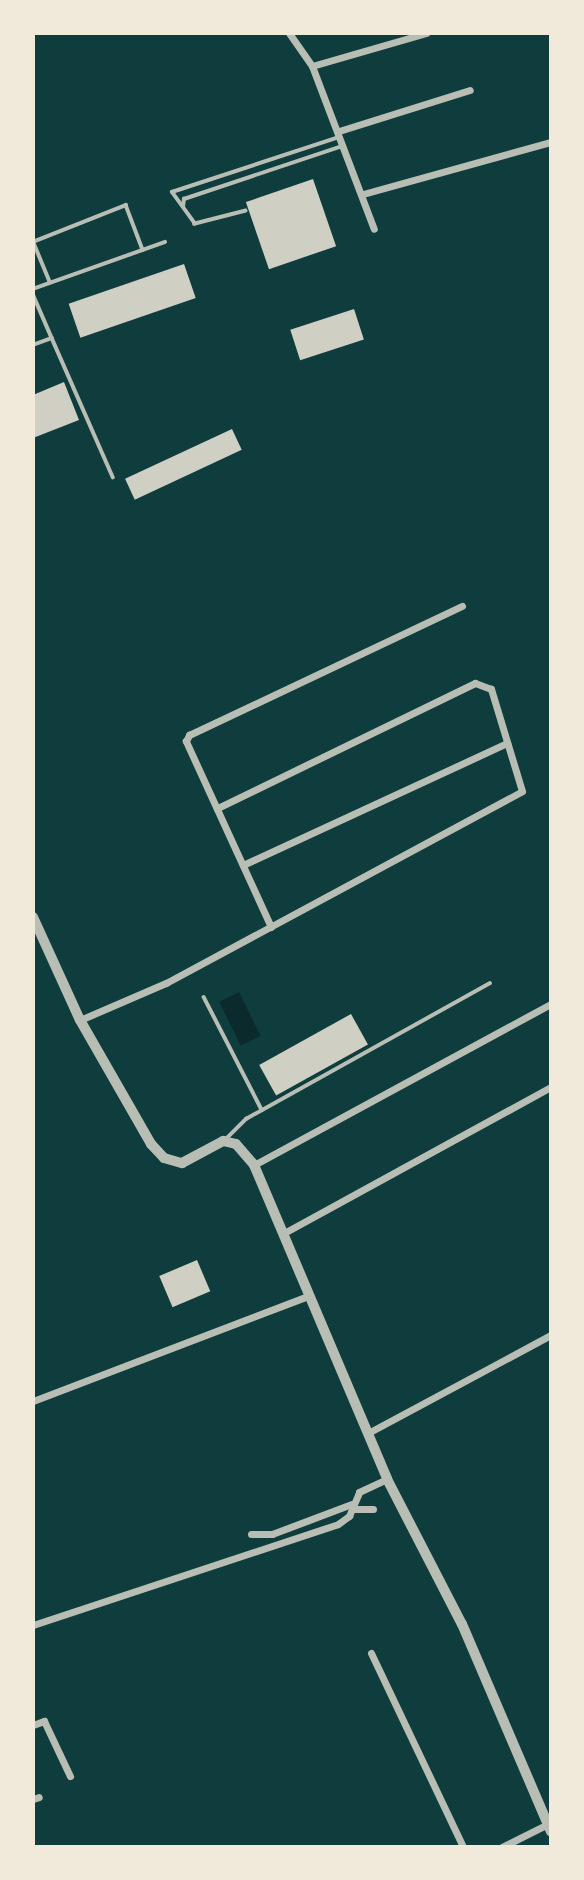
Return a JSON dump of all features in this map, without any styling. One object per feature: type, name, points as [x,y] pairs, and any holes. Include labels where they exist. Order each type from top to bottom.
[{"type":"street","points":[[289,33],[312,66],[363,194],[374,229]]},
{"type":"street","points":[[312,66],[426,33]]},
{"type":"street","points":[[340,134],[470,90]]},
{"type":"street","points":[[363,194],[551,142]]},
{"type":"street","points":[[271,927],[186,741],[189,735],[462,606]]},
{"type":"street","points":[[80,1020],[166,983],[522,791],[491,689],[475,683],[217,808]]},
{"type":"street","points":[[243,865],[507,743]]},
{"type":"street","points":[[33,917],[80,1020],[151,1144],[164,1158],[182,1163],[223,1142],[236,1144],[254,1165],[387,1479],[462,1624],[549,1828],[502,1847]]},
{"type":"street","points":[[254,1165],[551,1004]]},
{"type":"street","points":[[284,1233],[551,1087]]},
{"type":"street","points":[[33,1401],[308,1296]]},
{"type":"street","points":[[368,1433],[551,1335]]},
{"type":"street","points":[[33,1625],[325,1529],[349,1516],[359,1492],[387,1479]]},
{"type":"street","points":[[251,1534],[272,1534],[352,1506],[373,1509]]},
{"type":"street","points":[[371,1653],[463,1847]]},
{"type":"street","points":[[33,1725],[44,1721],[70,1776]]},
{"type":"lane","points":[[246,211],[195,224],[172,191],[340,134]]},
{"type":"lane","points":[[183,207],[184,199],[344,145]]},
{"type":"lane","points":[[50,283],[33,242],[126,205],[143,250]]},
{"type":"lane","points":[[113,477],[33,291],[165,242]]},
{"type":"lane","points":[[33,345],[52,338]]},
{"type":"lane","points":[[223,1142],[262,1110],[490,984]]},
{"type":"lane","points":[[204,997],[262,1110]]},
{"type":"water","points":[[239,992],[260,1036],[241,1046],[219,1002]]},
{"type":"building","points":[[313,179],[336,246],[269,269],[246,202]]},
{"type":"building","points":[[184,264],[196,298],[80,338],[69,304]]},
{"type":"building","points":[[354,309],[364,339],[300,360],[290,330]]},
{"type":"building","points":[[64,382],[79,420],[33,438],[33,395]]},
{"type":"building","points":[[232,429],[242,450],[135,500],[125,479]]},
{"type":"building","points":[[351,1014],[368,1045],[276,1096],[259,1065]]},
{"type":"building","points":[[197,1260],[210,1291],[173,1307],[159,1276]]}]
